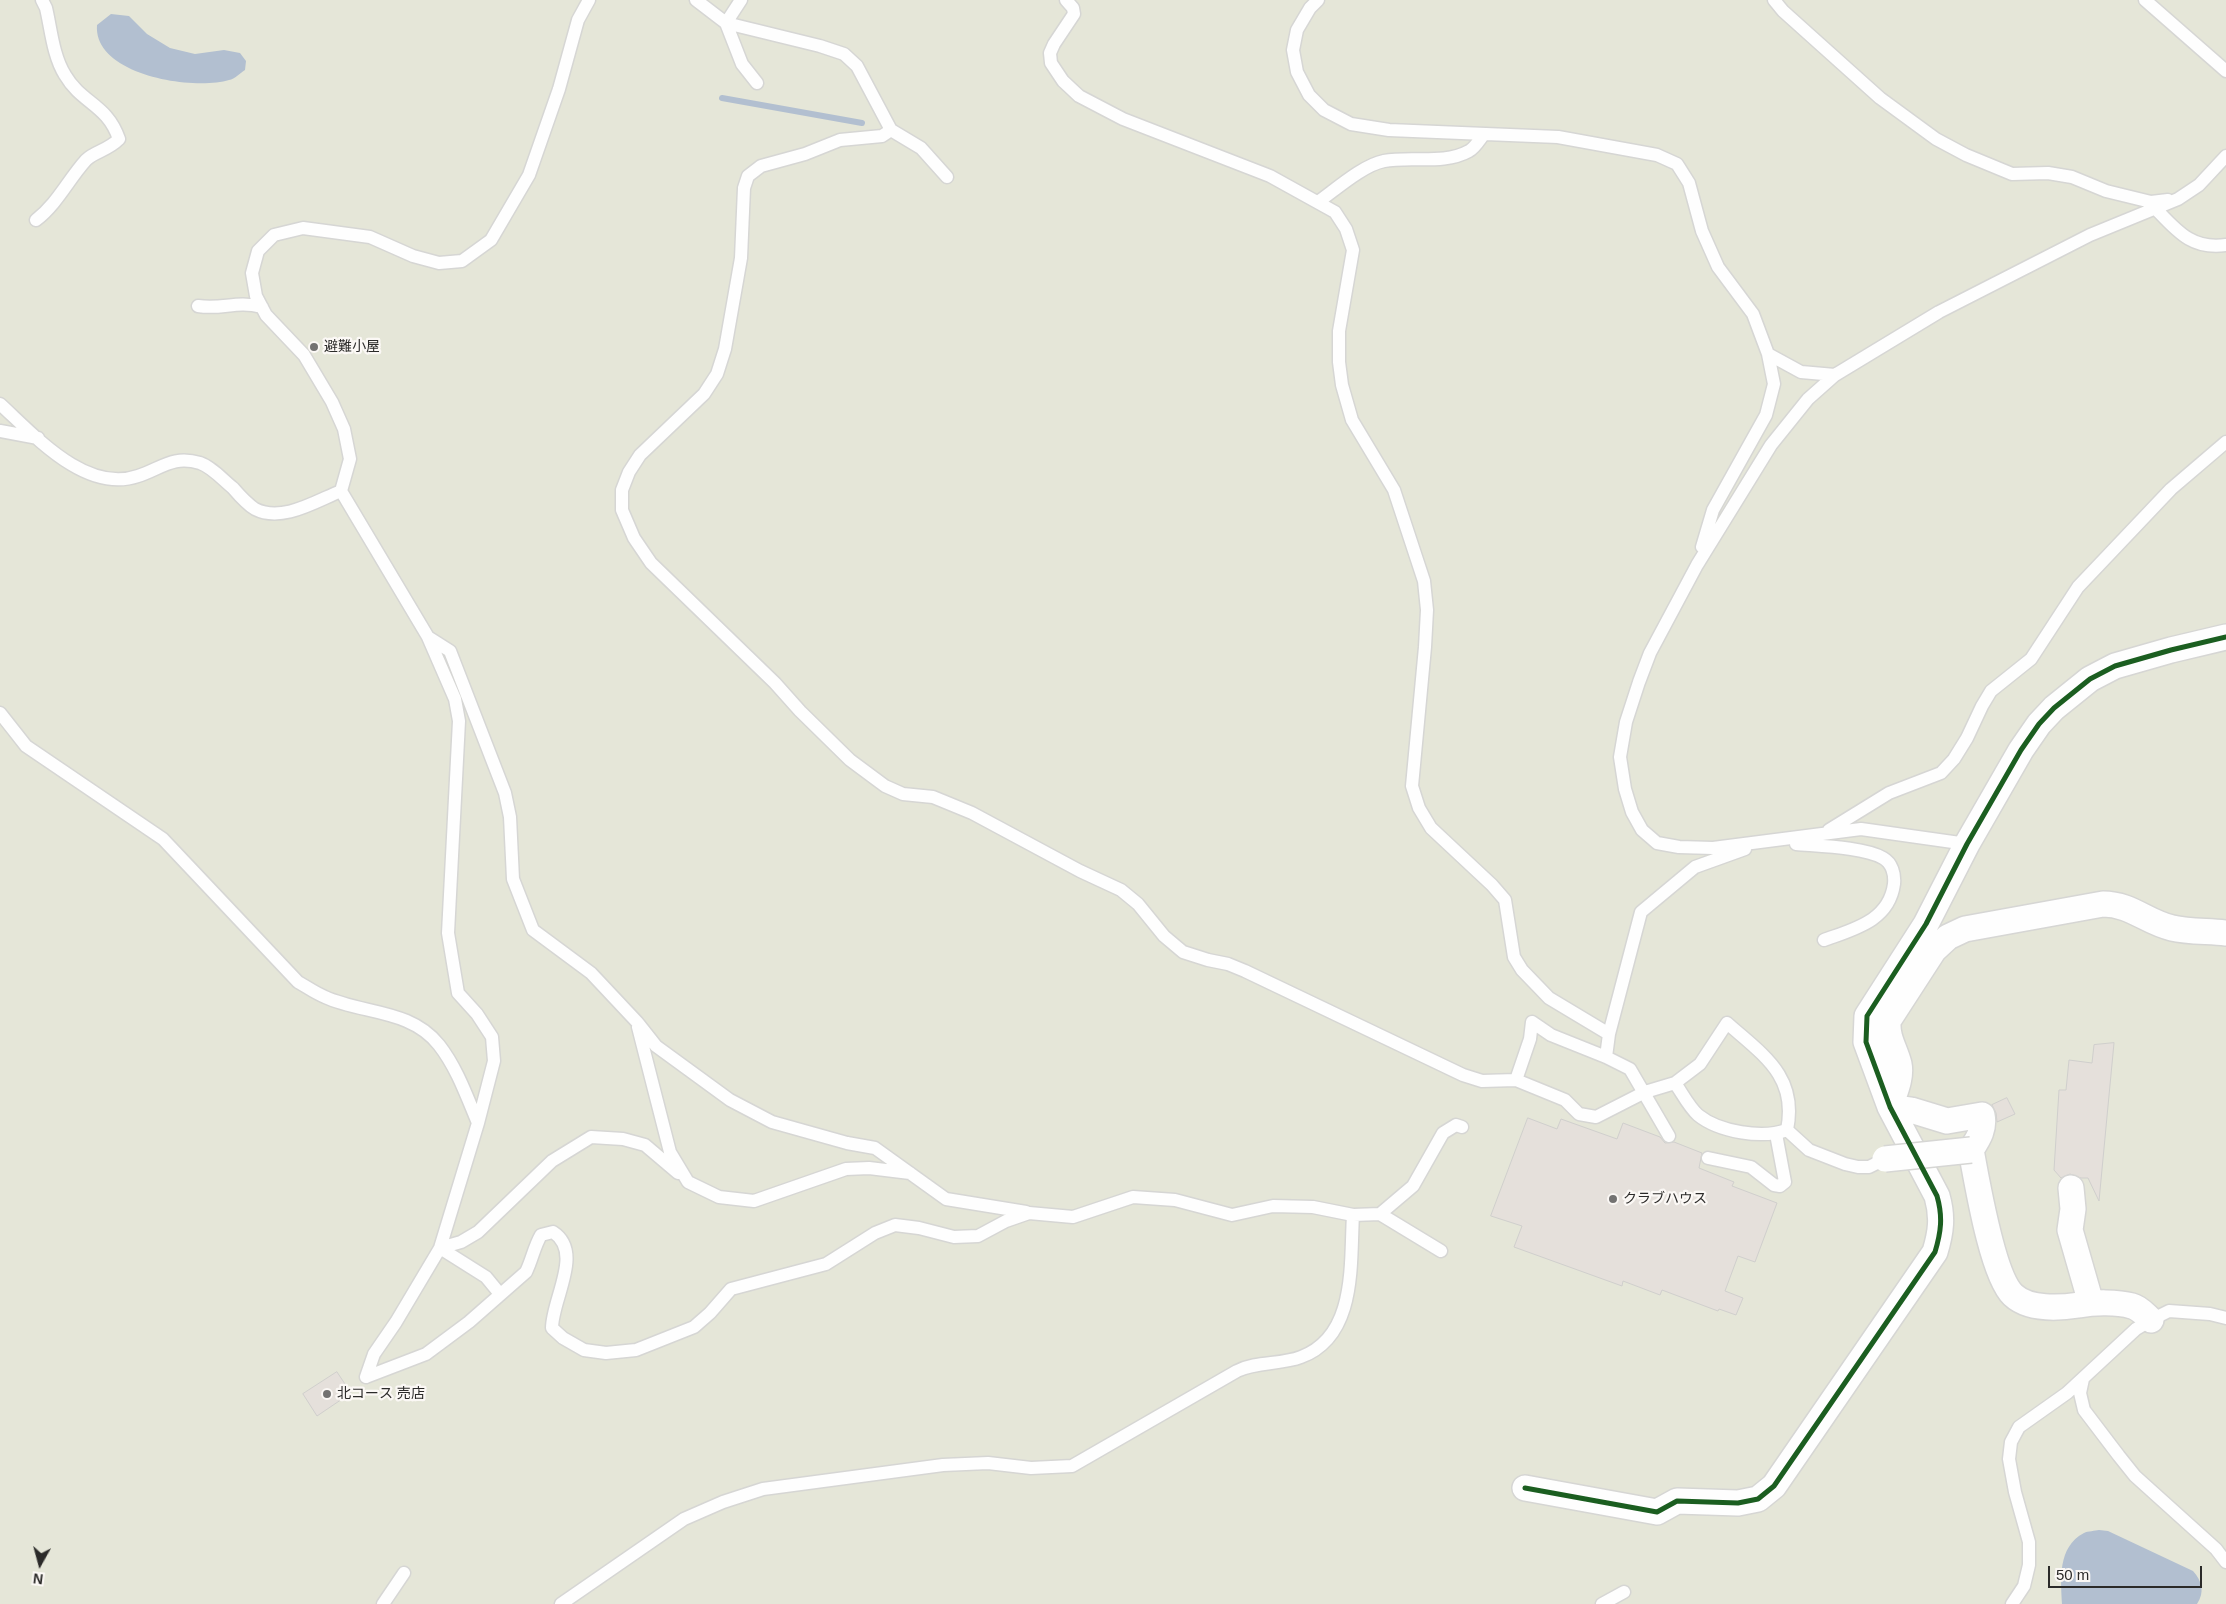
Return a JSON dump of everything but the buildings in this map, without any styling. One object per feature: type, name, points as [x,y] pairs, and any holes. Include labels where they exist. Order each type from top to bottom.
[{"type":"street","points":[[1525,1488],[1657,1512],[1677,1500],[1738,1503],[1758,1499],[1774,1486],[1935,1252],[1941,1232],[1942,1212],[1937,1196],[1890,1107],[1866,1042],[1867,1016],[1926,924],[1967,844],[2021,750],[2039,724],[2065,699],[2090,679],[2114,666],[2226,637]]},
{"type":"street","points":[[1890,1107],[1898,1086],[1899,1066],[1888,1034],[1888,1021],[1934,950],[1948,937],[1979,925],[2103,904],[2126,907],[2171,928],[2226,933]]},
{"type":"street","points":[[1885,1159],[1971,1150],[1980,1138],[1984,1122],[1982,1115],[1946,1121],[1911,1110],[1890,1107]]},
{"type":"street","points":[[1971,1150],[1982,1205],[2001,1278],[2014,1296],[2037,1305],[2052,1307],[2091,1303],[2132,1306],[2151,1320]]},
{"type":"street","points":[[2071,1188],[2073,1209],[2070,1230],[2091,1303]]},
{"type":"lane","points":[[36,220],[50,209],[60,193],[89,158],[110,148],[118,139],[114,125],[107,115],[86,100],[65,76],[58,60],[46,8],[42,0]]},
{"type":"lane","points":[[589,0],[578,20],[559,89],[528,174],[490,240],[462,261],[439,263],[413,256],[370,237],[303,228],[274,235],[258,251],[252,273],[256,296],[266,315],[304,355],[332,402],[344,429],[350,459],[341,491],[428,638],[455,699],[459,721],[448,934],[458,994],[477,1014],[492,1037],[494,1061],[478,1124],[440,1248],[396,1322],[374,1354],[366,1377],[426,1354],[469,1322],[526,1272],[531,1263],[534,1247],[541,1235],[553,1232],[562,1238],[566,1254],[563,1282],[552,1314],[552,1328],[563,1338],[584,1350],[606,1353],[636,1350],[694,1327],[710,1313],[731,1288],[826,1264],[875,1233],[895,1226],[919,1228],[954,1237],[978,1236],[1006,1221],[1029,1213]]},
{"type":"lane","points":[[696,0],[726,23],[820,46],[844,54],[857,66],[892,130],[921,148],[947,177]]},
{"type":"lane","points":[[726,23],[741,0]]},
{"type":"lane","points":[[1066,0],[1073,8],[1074,14],[1054,44],[1050,53],[1051,63],[1063,81],[1079,96],[1123,119],[1270,176],[1335,212],[1346,229],[1353,250],[1339,331],[1339,362],[1342,385],[1352,420],[1394,490],[1424,582],[1427,610],[1425,647],[1412,786],[1419,808],[1431,828],[1492,885],[1504,900],[1514,957],[1522,970],[1549,998],[1609,1034]]},
{"type":"lane","points":[[1318,0],[1310,8],[1297,30],[1293,50],[1297,72],[1308,95],[1324,110],[1351,124],[1389,130],[1558,137],[1657,155],[1677,164],[1690,183],[1702,231],[1718,267],[1753,314],[1768,354],[1774,384],[1766,415],[1713,510],[1697,565]]},
{"type":"lane","points":[[1774,0],[1783,11],[1880,98],[1936,139],[1966,155],[2012,174],[2048,174],[2072,177],[2106,191],[2151,202],[2178,199]]},
{"type":"lane","points":[[2146,0],[2226,70]]},
{"type":"lane","points":[[726,23],[742,64],[757,83]]},
{"type":"lane","points":[[892,130],[882,136],[840,140],[805,154],[761,166],[748,176],[744,188],[741,258],[725,348],[717,374],[704,394],[640,455],[628,472],[622,490],[622,510],[634,538],[651,563],[776,683],[800,711],[850,760],[885,786],[904,794],[933,797],[972,812],[1080,871],[1121,890],[1138,904],[1164,936],[1183,952],[1245,970],[1464,1075],[1482,1081],[1516,1080],[1565,1100],[1579,1114],[1596,1117],[1645,1092],[1675,1084],[1700,1064],[1728,1022],[1758,1050],[1783,1080],[1788,1092],[1791,1112],[1782,1132],[1785,1182],[1780,1186],[1774,1185],[1751,1167],[1708,1158]]},
{"type":"lane","points":[[1318,202],[1364,170],[1382,161],[1457,156],[1470,151],[1484,134]]},
{"type":"lane","points":[[1967,844],[1861,829],[1713,848],[1679,848],[1657,843],[1642,830],[1632,812],[1625,789],[1620,758],[1626,722],[1650,653],[1697,565],[1772,445],[1808,399],[1835,375],[1938,312],[2090,235],[2178,199],[2199,185],[2226,156]]},
{"type":"lane","points":[[2156,209],[2181,236],[2198,244],[2226,245]]},
{"type":"lane","points":[[198,306],[214,308],[246,303],[262,307]]},
{"type":"lane","points":[[1768,354],[1800,372],[1835,375]]},
{"type":"lane","points":[[0,404],[67,462],[86,473],[106,478],[126,478],[139,476],[166,463],[182,460],[201,464],[218,475],[254,508],[270,515],[292,512],[341,491]]},
{"type":"lane","points":[[0,431],[38,438]]},
{"type":"lane","points":[[1821,835],[1889,793],[1941,773],[1954,759],[1967,738],[1991,691],[2031,659],[2078,586],[2171,489],[2226,442]]},
{"type":"lane","points":[[428,638],[450,651],[502,785],[510,817],[514,879],[533,930],[591,973],[637,1022],[656,1046],[730,1100],[772,1122],[847,1143],[875,1148],[946,1199],[1029,1213],[1073,1217],[1133,1197],[1175,1200],[1232,1215],[1273,1206],[1313,1207],[1353,1215],[1380,1214],[1441,1251]]},
{"type":"lane","points":[[0,713],[26,746],[163,839],[298,982],[326,998],[395,1016],[420,1028],[438,1044],[453,1066],[478,1124]]},
{"type":"lane","points":[[1606,1057],[1609,1034],[1641,912],[1695,867],[1767,841],[1857,850],[1882,858],[1892,867],[1895,878],[1891,899],[1884,910],[1863,926],[1824,940]]},
{"type":"lane","points":[[637,1022],[670,1152],[688,1182]]},
{"type":"lane","points":[[1516,1080],[1530,1039],[1532,1022],[1551,1035],[1606,1057],[1630,1069],[1669,1136]]},
{"type":"lane","points":[[1675,1084],[1698,1115],[1733,1131],[1763,1135],[1782,1132],[1810,1150],[1845,1164],[1858,1167],[1870,1167],[1885,1159]]},
{"type":"lane","points":[[1380,1214],[1413,1186],[1443,1133],[1456,1125],[1462,1127]]},
{"type":"lane","points":[[440,1248],[461,1242],[478,1232],[552,1161],[591,1137],[623,1138],[645,1145],[688,1182],[719,1197],[754,1201],[846,1169],[869,1168],[912,1173]]},
{"type":"lane","points":[[561,1604],[684,1519],[723,1502],[763,1489],[943,1465],[988,1464],[1032,1468],[1072,1466],[1237,1370],[1248,1365],[1300,1357],[1324,1344],[1336,1330],[1344,1311],[1350,1274],[1353,1215]]},
{"type":"lane","points":[[440,1248],[486,1277],[500,1294]]},
{"type":"lane","points":[[2012,1604],[2024,1586],[2029,1565],[2029,1542],[2015,1492],[2009,1459],[2011,1442],[2019,1427],[2067,1394],[2136,1329],[2168,1311],[2210,1314],[2226,1318]]},
{"type":"lane","points":[[2082,1379],[2080,1393],[2084,1410],[2119,1456],[2135,1476],[2216,1549],[2226,1562]]},
{"type":"lane","points":[[383,1604],[404,1573]]},
{"type":"lane","points":[[1602,1604],[1624,1592]]},
{"type":"shaded area","points":[[0,0],[2226,0],[2226,1604],[0,1604]]},
{"type":"water","points":[[111,14],[129,16],[147,34],[170,48],[195,54],[224,50],[240,53],[246,61],[245,70],[229,80],[213,83],[193,83],[170,81],[128,67],[111,56],[100,42],[97,25]]},
{"type":"water","points":[[2099,1530],[2108,1531],[2193,1571],[2199,1579],[2202,1591],[2197,1604],[2062,1604],[2062,1565],[2069,1547],[2075,1539],[2084,1533]]},
{"type":"waterway","points":[[722,98],[862,123]]},
{"type":"cycle path","points":[[1525,1488],[1657,1512],[1677,1501],[1738,1503],[1758,1499],[1774,1486],[1935,1252],[1939,1238],[1941,1218],[1937,1196],[1890,1107],[1866,1042],[1867,1016],[1926,924],[1967,844],[2021,750],[2039,724],[2054,708],[2090,679],[2115,666],[2226,637]]},
{"type":"place","name":"避難小屋","points":[[314,347]]},
{"type":"place","name":"クラブハウス","points":[[1613,1199]]},
{"type":"place","name":"北コース 売店","points":[[327,1394]]}]
